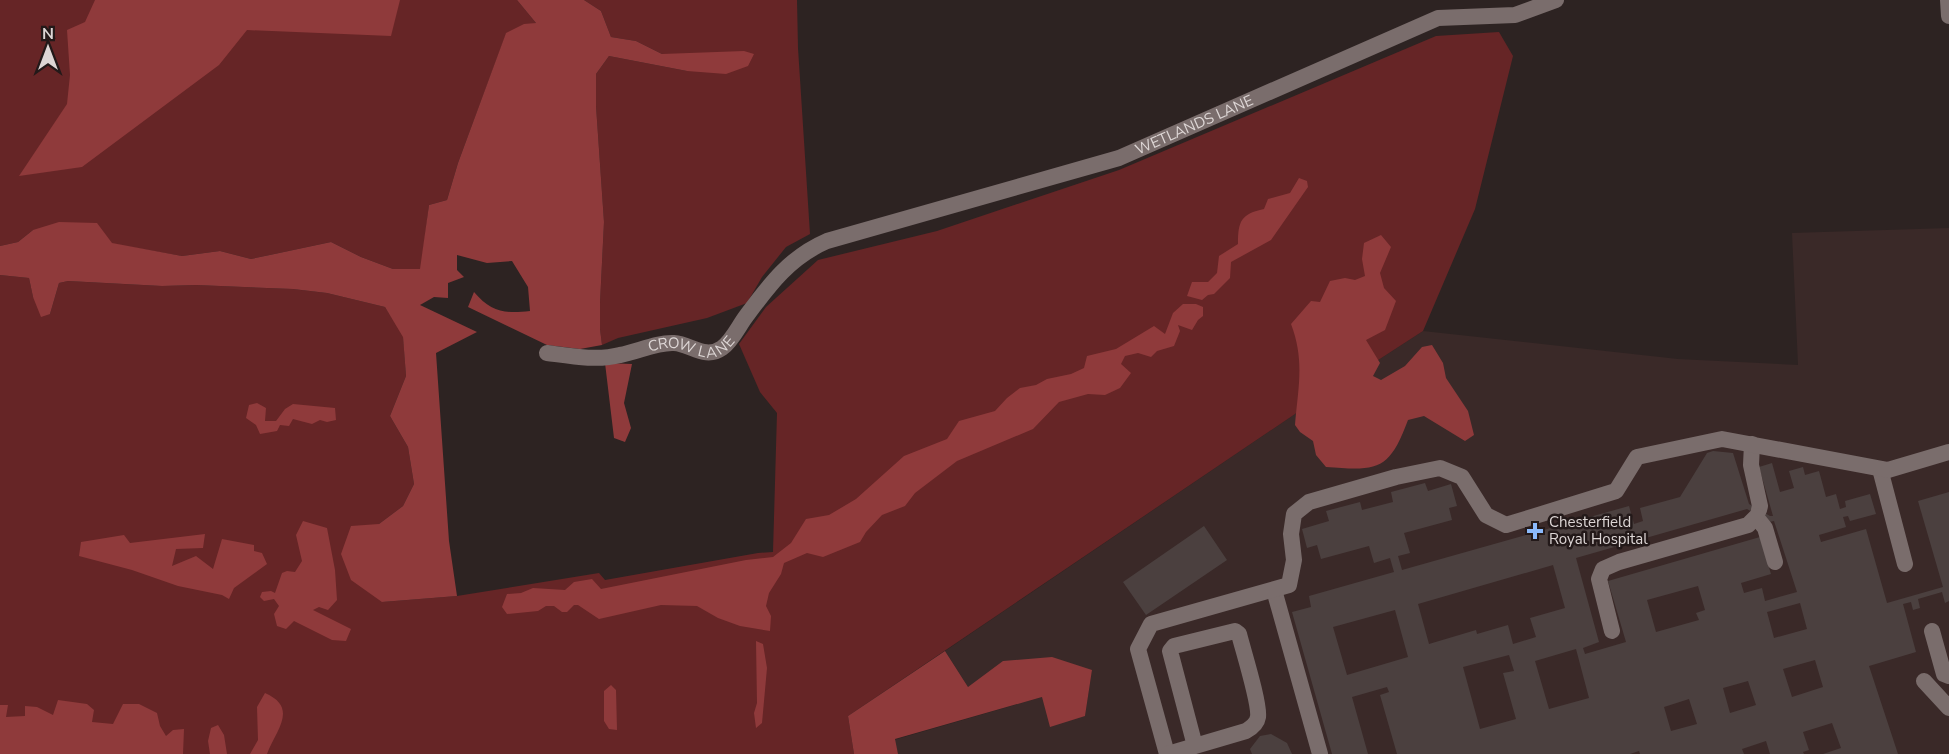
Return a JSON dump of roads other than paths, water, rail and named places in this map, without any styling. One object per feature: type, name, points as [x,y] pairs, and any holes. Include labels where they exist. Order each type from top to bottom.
[{"type":"street","name":"WETLANDS LANE","points":[[827,240],[1119,158],[1438,18],[1515,15],[1556,0]]},
{"type":"street","points":[[1948,0],[1949,16]]},
{"type":"street","name":"CROW LANE","points":[[547,353],[614,357],[674,343],[703,352],[718,350],[727,343],[771,283],[788,265],[797,257],[827,240]]},
{"type":"street","points":[[1195,746],[1170,651],[1174,646],[1235,631],[1239,634],[1258,717],[1254,725],[1246,731],[1195,746],[1167,754],[1138,649],[1151,624],[1289,585],[1294,560],[1291,534],[1294,514],[1309,502],[1396,477],[1440,468],[1462,477],[1486,515],[1506,525],[1616,491],[1637,457],[1722,439],[1888,470],[1949,452]]},
{"type":"street","points":[[1612,631],[1599,579],[1603,569],[1748,525],[1757,515],[1760,506],[1751,465],[1752,444]]},
{"type":"street","points":[[1880,469],[1905,564]]},
{"type":"street","points":[[1757,515],[1764,528],[1775,562]]},
{"type":"street","points":[[1274,590],[1320,754]]},
{"type":"street","points":[[1932,631],[1944,674],[1949,676]]},
{"type":"street","points":[[1924,681],[1949,708]]},
{"type":"place","name":"Chesterfield Royal Hospital","points":[[1535,531]]}]
